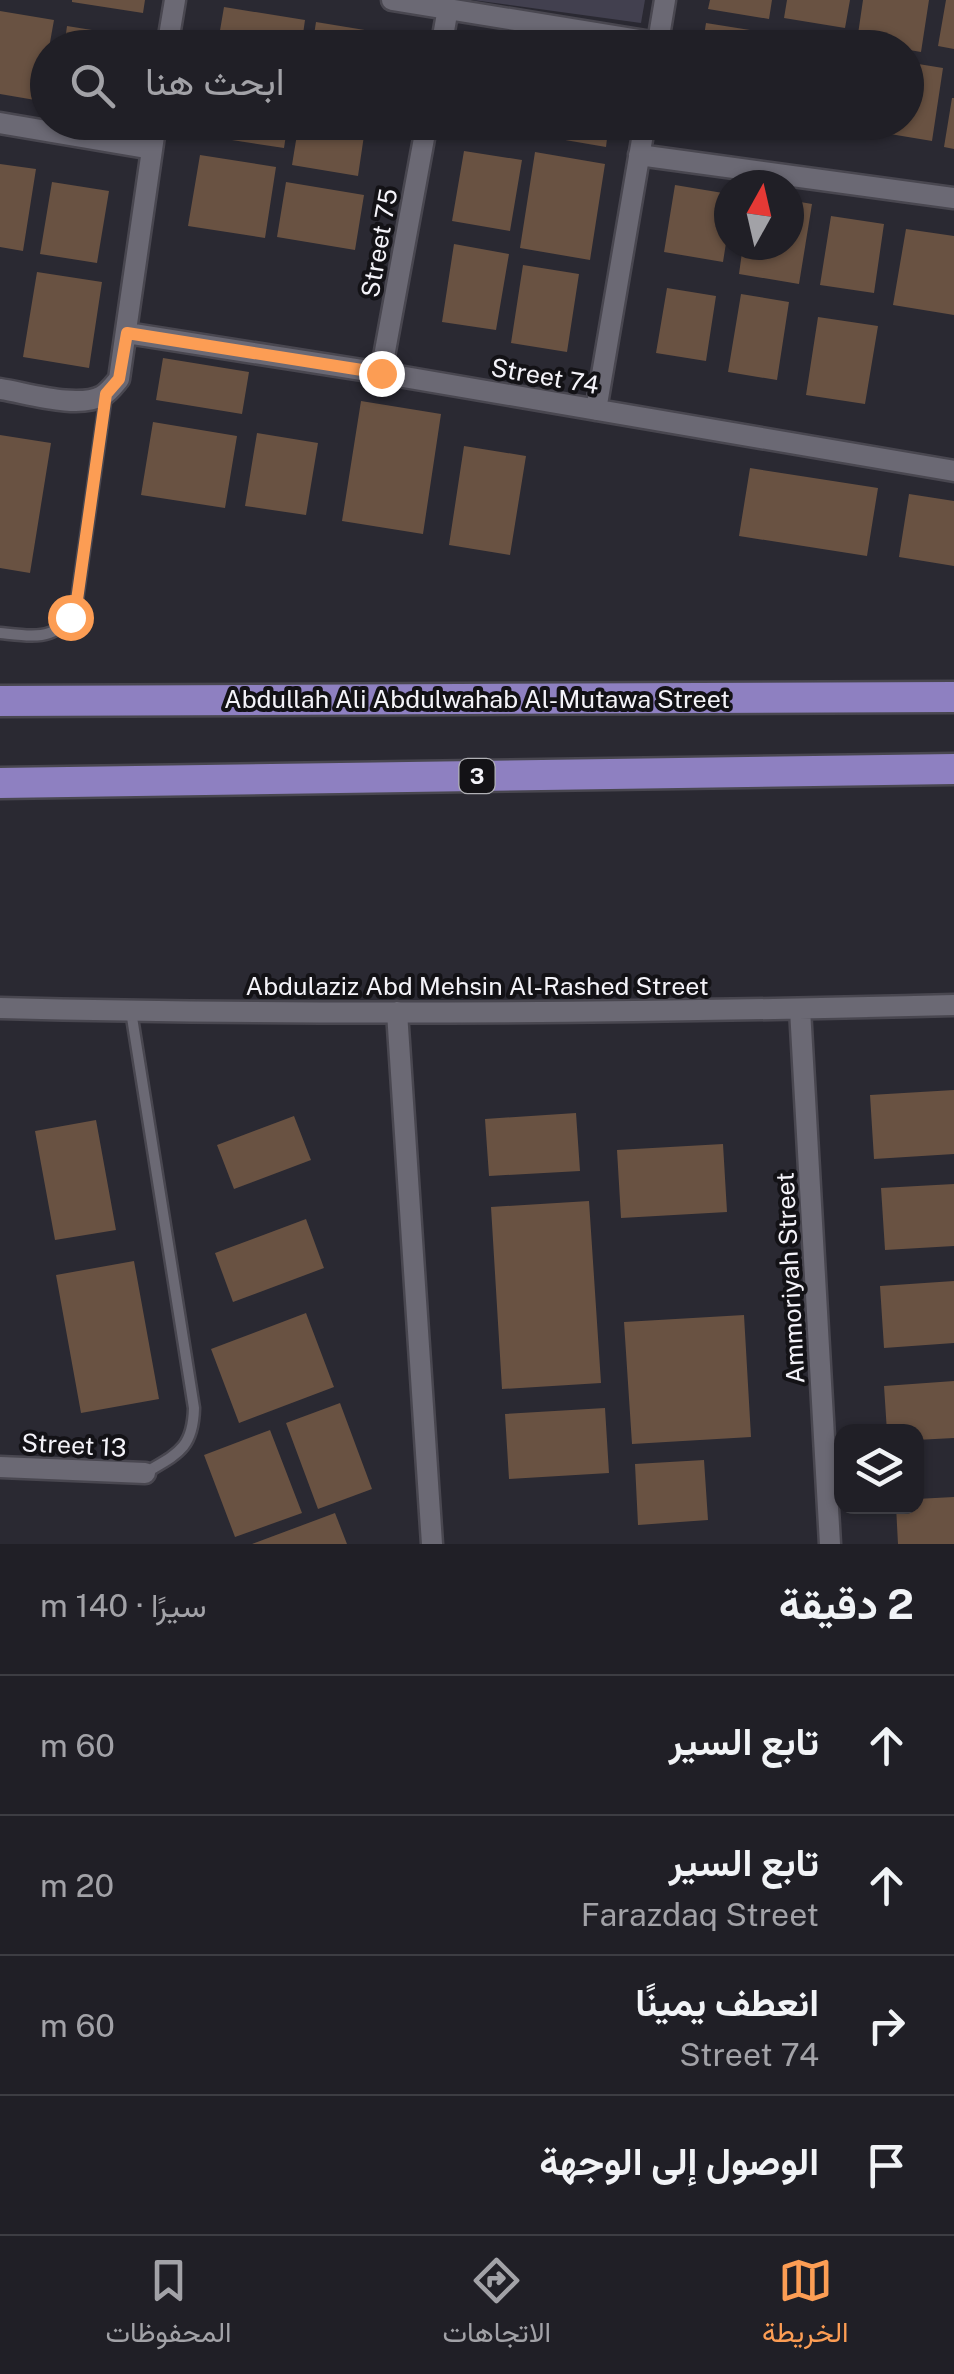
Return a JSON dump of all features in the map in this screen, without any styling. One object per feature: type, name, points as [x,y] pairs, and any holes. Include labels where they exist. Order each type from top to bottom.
[{"type":"main road","name":"Abdullah Ali Abdulwahab Al-Mutawa Street","points":[[0,701],[954,698]]},
{"type":"main road","name":"3","points":[[0,783],[954,769]]},
{"type":"street","points":[[171,30],[175,0]]},
{"type":"street","points":[[392,0],[573,30]]},
{"type":"street","points":[[661,30],[666,0]]},
{"type":"street","points":[[444,30],[448,8]]},
{"type":"street","points":[[0,123],[30,128]]},
{"type":"street","points":[[99,140],[152,149]]},
{"type":"street","points":[[0,389],[89,401],[106,394],[119,379],[153,140]]},
{"type":"street","name":"Street 75","points":[[381,373],[424,140]]},
{"type":"street","points":[[596,410],[642,140]]},
{"type":"street","points":[[639,156],[954,198]]},
{"type":"street","name":"Street 74","points":[[127,333],[954,471]]},
{"type":"street","name":"Abdulaziz Abd Mehsin Al-Rashed Street","points":[[0,1008],[398,1012],[954,1005]]},
{"type":"street","name":"Ammoriyah Street","points":[[800,1009],[830,1544]]},
{"type":"street","points":[[398,1012],[432,1544]]},
{"type":"street","name":"Street 13","points":[[0,1466],[145,1473]]},
{"type":"lane","points":[[0,633],[42,636],[60,629],[70,617],[77,600],[106,394]]},
{"type":"lane","points":[[131,1011],[194,1408],[191,1436],[182,1451],[145,1473]]},
{"type":"shaded area","points":[[473,0],[645,0],[641,23]]},
{"type":"building","points":[[72,0],[145,0],[143,13]]},
{"type":"building","points":[[710,0],[772,0],[769,19],[708,9]]},
{"type":"building","points":[[787,0],[850,0],[845,28],[784,18]]},
{"type":"building","points":[[863,0],[929,0],[924,32],[859,30]]},
{"type":"building","points":[[946,0],[954,0],[954,49],[938,46]]},
{"type":"building","points":[[224,7],[305,20],[304,30],[220,30]]},
{"type":"building","points":[[0,11],[54,20],[52,30],[30,30],[30,99],[0,94]]},
{"type":"building","points":[[316,22],[365,30],[315,30]]},
{"type":"building","points":[[706,23],[749,30],[705,30]]},
{"type":"building","points":[[924,65],[943,68],[932,141],[924,140]]},
{"type":"building","points":[[954,98],[954,149],[944,147]]},
{"type":"building","points":[[232,140],[285,140],[284,148]]},
{"type":"building","points":[[296,140],[363,140],[358,176],[292,165]]},
{"type":"building","points":[[565,140],[607,140],[606,147]]},
{"type":"building","points":[[464,151],[522,160],[510,231],[452,221]]},
{"type":"building","points":[[535,152],[605,164],[590,260],[520,248]]},
{"type":"building","points":[[200,155],[276,167],[265,238],[188,226]]},
{"type":"building","points":[[0,164],[36,169],[23,251],[0,247]]},
{"type":"building","points":[[52,182],[109,191],[97,263],[40,254]]},
{"type":"building","points":[[286,182],[364,195],[355,250],[277,237]]},
{"type":"building","points":[[675,185],[714,192],[714,260],[723,262],[664,252]]},
{"type":"building","points":[[804,203],[812,204],[804,253]]},
{"type":"building","points":[[831,216],[884,224],[874,293],[820,285]]},
{"type":"building","points":[[906,229],[954,236],[954,315],[893,305]]},
{"type":"building","points":[[454,244],[509,254],[496,330],[442,322]]},
{"type":"building","points":[[741,260],[803,260],[799,284],[739,274]]},
{"type":"building","points":[[523,265],[579,274],[567,352],[511,343]]},
{"type":"building","points":[[37,272],[102,282],[89,368],[23,357]]},
{"type":"building","points":[[667,288],[716,296],[706,361],[656,353]]},
{"type":"building","points":[[741,294],[789,302],[777,380],[728,372]]},
{"type":"building","points":[[818,317],[878,326],[865,404],[806,395]]},
{"type":"building","points":[[163,358],[249,372],[242,414],[156,400]]},
{"type":"building","points":[[361,401],[441,414],[423,534],[342,521]]},
{"type":"building","points":[[153,422],[237,436],[225,508],[141,495]]},
{"type":"building","points":[[257,433],[318,443],[306,515],[245,506]]},
{"type":"building","points":[[0,435],[51,443],[30,573],[0,568]]},
{"type":"building","points":[[464,446],[526,456],[510,555],[449,545]]},
{"type":"building","points":[[750,468],[878,488],[867,556],[739,536]]},
{"type":"building","points":[[909,494],[954,501],[954,566],[899,557]]},
{"type":"building","points":[[954,1090],[954,1154],[874,1159],[870,1095]]},
{"type":"building","points":[[576,1113],[580,1171],[489,1176],[485,1119]]},
{"type":"building","points":[[294,1116],[311,1160],[234,1189],[217,1145]]},
{"type":"building","points":[[96,1120],[116,1230],[55,1240],[35,1131]]},
{"type":"building","points":[[723,1144],[727,1212],[621,1218],[617,1150]]},
{"type":"building","points":[[954,1184],[954,1246],[885,1250],[881,1188]]},
{"type":"building","points":[[589,1201],[601,1383],[502,1389],[491,1207]]},
{"type":"building","points":[[306,1219],[324,1268],[233,1302],[215,1253]]},
{"type":"building","points":[[134,1261],[159,1399],[81,1413],[56,1275]]},
{"type":"building","points":[[954,1281],[954,1343],[884,1348],[880,1286]]},
{"type":"building","points":[[306,1313],[334,1387],[239,1423],[211,1349]]},
{"type":"building","points":[[744,1315],[751,1437],[632,1444],[624,1322]]},
{"type":"building","points":[[954,1381],[954,1438],[924,1440],[924,1424],[886,1424],[884,1386]]},
{"type":"building","points":[[340,1403],[372,1489],[318,1509],[286,1423]]},
{"type":"building","points":[[605,1408],[609,1473],[509,1479],[505,1414]]},
{"type":"building","points":[[270,1430],[302,1513],[235,1537],[204,1455]]},
{"type":"building","points":[[704,1460],[708,1520],[638,1525],[635,1464]]},
{"type":"building","points":[[954,1497],[954,1544],[898,1544],[896,1514],[924,1514],[924,1499]]},
{"type":"building","points":[[335,1513],[347,1544],[252,1544]]},
{"type":"route","points":[[70,617],[77,600],[106,394],[119,379],[127,333],[381,373]]}]
